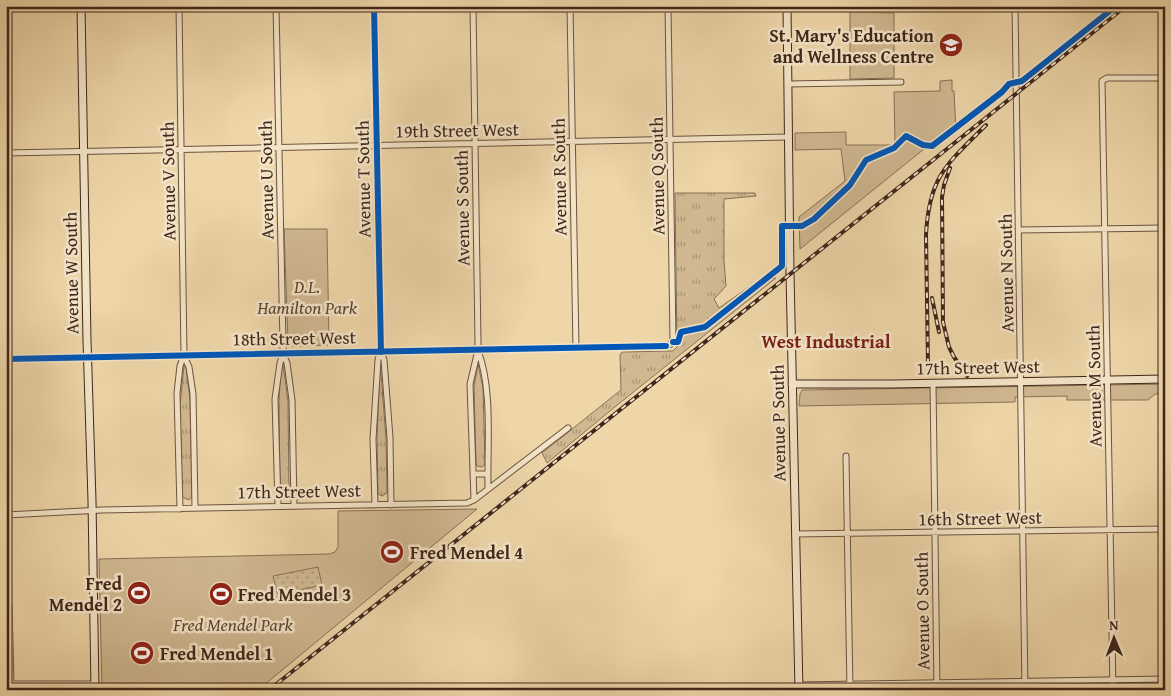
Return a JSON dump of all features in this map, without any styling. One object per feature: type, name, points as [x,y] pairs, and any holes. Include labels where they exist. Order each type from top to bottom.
[{"type":"street","name":"Avenue W South","points":[[81,6],[95,687]]},
{"type":"street","name":"Avenue V South","points":[[179,6],[184,355],[180,366],[177,393],[180,508]]},
{"type":"street","name":"Avenue U South","points":[[276,6],[283,354],[275,399],[278,506]]},
{"type":"street","name":"Avenue T South","points":[[374,6],[381,352],[384,360],[390,438],[391,505]]},
{"type":"street","name":"Avenue S South","points":[[473,6],[478,350],[470,384],[474,500]]},
{"type":"street","name":"Avenue R South","points":[[570,6],[576,348]]},
{"type":"street","name":"Avenue Q South","points":[[668,6],[672,344]]},
{"type":"street","name":"Avenue P South","points":[[787,6],[792,384],[799,687]]},
{"type":"street","name":"Avenue N South","points":[[1015,6],[1025,690]]},
{"type":"street","name":"Avenue M South","points":[[1113,690],[1102,81],[1107,78],[1165,78]]},
{"type":"street","points":[[788,84],[900,82]]},
{"type":"street","name":"19th Street West","points":[[6,153],[788,136]]},
{"type":"street","points":[[1019,230],[1165,228]]},
{"type":"street","name":"18th Street West","points":[[6,359],[666,346],[672,344]]},
{"type":"street","name":"Avenue S South","points":[[478,350],[482,360],[487,387],[488,489]]},
{"type":"street","name":"Avenue T South","points":[[375,505],[374,439],[378,360],[381,352]]},
{"type":"street","name":"Avenue U South","points":[[283,354],[287,363],[292,400],[294,506]]},
{"type":"street","name":"Avenue V South","points":[[184,355],[189,367],[193,394],[195,508]]},
{"type":"street","name":"17th Street West","points":[[792,384],[1165,379]]},
{"type":"street","name":"Avenue O South","points":[[933,383],[937,690]]},
{"type":"street","points":[[474,500],[568,428]]},
{"type":"street","points":[[846,456],[850,687]]},
{"type":"street","points":[[473,474],[487,474]]},
{"type":"street","name":"17th Street West","points":[[6,515],[180,508],[467,503],[474,500]]},
{"type":"street","name":"16th Street West","points":[[795,534],[1165,528]]},
{"type":"street","points":[[9,604],[8,684],[95,687]]},
{"type":"street","points":[[799,687],[1165,679]]},
{"type":"green space","points":[[850,12],[894,13],[894,78],[850,79]]},
{"type":"green space","points":[[952,80],[956,132],[937,147],[924,149],[800,249],[799,217],[845,181],[841,149],[795,150],[795,133],[846,132],[846,145],[895,145],[894,92],[940,91],[940,81]]},
{"type":"green space","points":[[675,193],[755,193],[756,196],[724,199],[726,286],[714,299],[719,308],[759,280],[776,278],[547,463],[542,453],[621,390],[620,355],[622,352],[673,351],[677,347]]},
{"type":"green space","name":"D.L. Hamilton Park","points":[[284,229],[327,229],[329,345],[291,346],[288,342]]},
{"type":"green space","points":[[380,361],[386,438],[387,490],[387,493],[382,496],[378,494],[377,438]]},
{"type":"green space","points":[[283,364],[288,401],[289,493],[286,497],[283,497],[280,493],[279,402],[281,365]]},
{"type":"green space","points":[[478,364],[483,388],[485,464],[482,467],[477,466],[476,463],[474,387]]},
{"type":"green space","points":[[184,366],[186,367],[190,400],[192,496],[189,500],[182,496],[180,405]]},
{"type":"green space","points":[[1165,384],[1165,394],[1155,394],[1148,400],[1067,400],[1067,396],[1015,397],[1015,402],[799,406],[802,390]]},
{"type":"green space","name":"Fred Mendel Park","points":[[477,509],[258,690],[102,690],[99,559],[329,554],[335,552],[338,547],[338,511]]},
{"type":"green space","points":[[318,567],[322,585],[278,595],[273,576]]},
{"type":"green space","points":[[1105,684],[1107,690],[1029,690],[1033,686]]},
{"type":"railway","points":[[269,690],[1126,6]]},
{"type":"railway","points":[[928,364],[926,235],[931,198],[943,172],[951,161],[986,125]]},
{"type":"railway","points":[[950,168],[942,197],[943,322],[949,347],[967,376]]},
{"type":"railway","points":[[932,298],[939,332]]},
{"type":"cycle path","points":[[374,6],[381,352]]},
{"type":"cycle path","points":[[673,342],[678,342],[681,332],[705,327],[782,266],[782,226],[802,226],[814,219],[850,185],[866,160],[894,148],[906,136],[923,145],[932,146],[1002,92],[1009,84],[1022,81],[1116,6]]},
{"type":"cycle path","points":[[6,359],[666,346]]},
{"type":"place","name":"St. Mary's Education and Wellness Centre","points":[[951,45]]},
{"type":"place","name":"Fred Mendel 4","points":[[392,552]]},
{"type":"place","name":"Fred Mendel 2","points":[[139,593]]},
{"type":"place","name":"Fred Mendel 3","points":[[221,594]]},
{"type":"place","name":"Fred Mendel 1","points":[[142,653]]},
{"type":"district","name":"West Industrial","points":[[826,341]]}]
